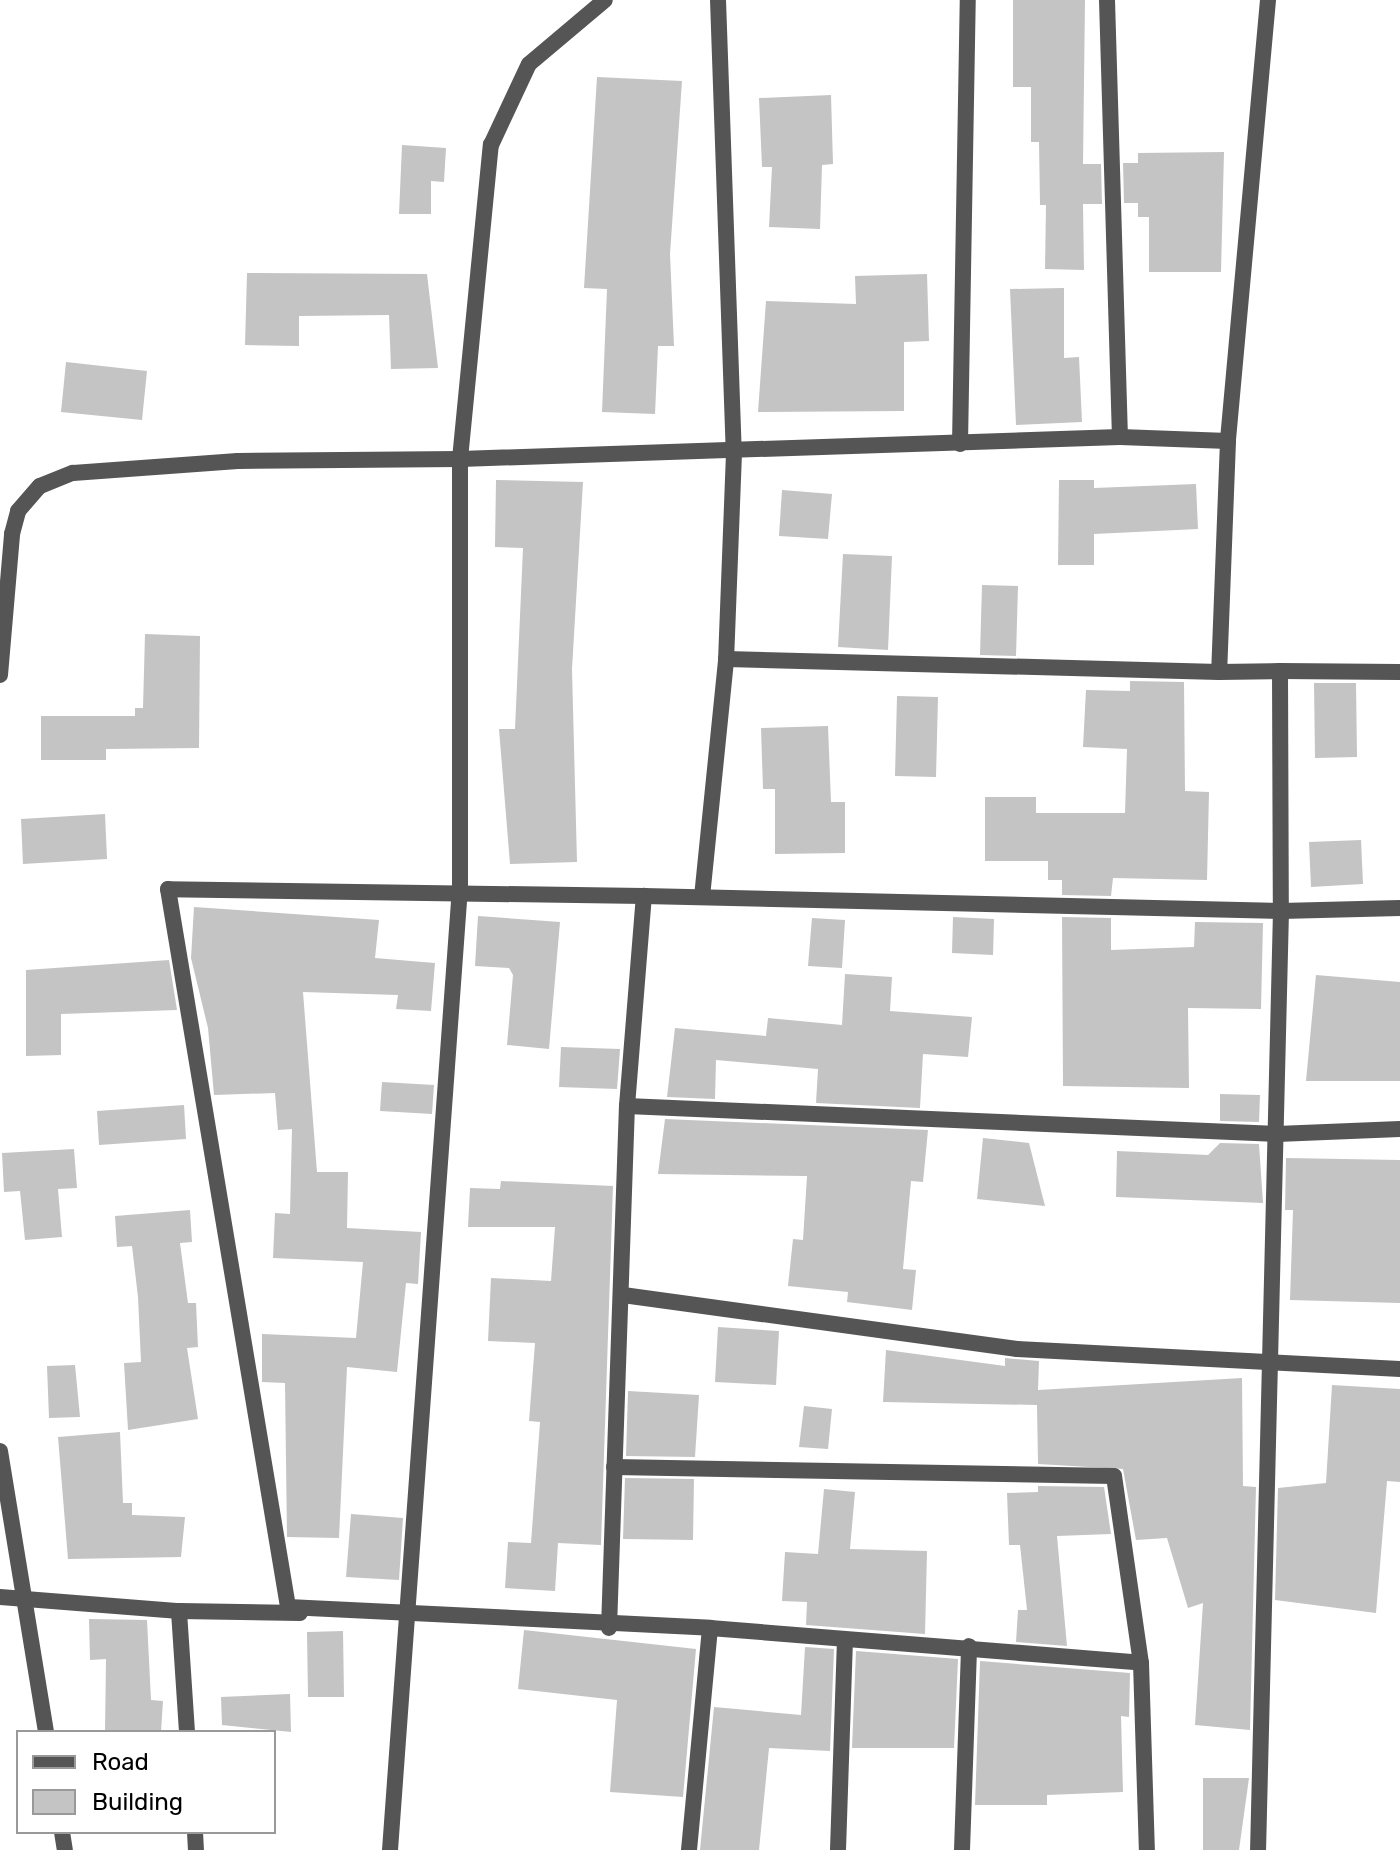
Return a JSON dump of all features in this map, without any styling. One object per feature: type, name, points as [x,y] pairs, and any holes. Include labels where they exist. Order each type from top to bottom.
[{"type":"street","points":[[390,1850],[404,1615],[460,888],[460,459],[491,145],[529,64],[605,0]]},
{"type":"street","points":[[702,897],[726,659],[734,453],[718,0]]},
{"type":"street","points":[[960,444],[968,0]]},
{"type":"street","points":[[1107,0],[1120,437]]},
{"type":"street","points":[[1219,672],[1228,441],[1268,0]]},
{"type":"street","points":[[0,675],[12,534],[18,511],[40,486],[73,473],[238,461],[734,453],[1120,437],[1228,441]]},
{"type":"street","points":[[726,659],[1219,672],[1399,672]]},
{"type":"street","points":[[1258,1850],[1273,1366],[1281,911],[1280,671]]},
{"type":"street","points":[[1141,1663],[969,1646],[845,1640],[710,1628],[609,1628],[288,1607],[168,889],[460,888],[644,896],[1281,911],[1400,908]]},
{"type":"street","points":[[609,1628],[623,1295],[627,1106],[644,896]]},
{"type":"street","points":[[627,1106],[1277,1134],[1400,1129]]},
{"type":"street","points":[[623,1295],[1017,1349],[1273,1366],[1400,1369]]},
{"type":"street","points":[[0,1451],[46,1730]]},
{"type":"street","points":[[614,1467],[1114,1476],[1141,1663],[1147,1850]]},
{"type":"street","points":[[0,1597],[179,1611],[404,1615]]},
{"type":"street","points":[[179,1611],[187,1730]]},
{"type":"street","points":[[689,1850],[710,1628]]},
{"type":"street","points":[[838,1850],[845,1640]]},
{"type":"street","points":[[962,1850],[969,1646]]},
{"type":"building","points":[[1013,0],[1085,0],[1083,164],[1101,164],[1102,204],[1083,204],[1084,270],[1045,269],[1046,205],[1040,205],[1039,142],[1031,142],[1031,87],[1013,87]]},
{"type":"building","points":[[597,77],[682,81],[670,254],[674,346],[658,346],[655,414],[602,412],[607,289],[584,288]]},
{"type":"building","points":[[831,95],[833,164],[822,165],[820,229],[769,227],[772,167],[762,167],[759,98]]},
{"type":"building","points":[[402,145],[446,148],[444,182],[431,181],[431,214],[399,214]]},
{"type":"building","points":[[1224,152],[1221,272],[1149,272],[1149,217],[1138,217],[1138,203],[1124,203],[1123,163],[1138,163],[1138,153]]},
{"type":"building","points":[[247,273],[427,274],[438,368],[391,369],[389,315],[299,316],[299,346],[245,345]]},
{"type":"building","points":[[927,274],[929,341],[904,342],[904,411],[758,412],[766,301],[856,304],[855,276]]},
{"type":"building","points":[[1064,288],[1064,358],[1079,357],[1082,422],[1016,425],[1010,289]]},
{"type":"building","points":[[66,362],[147,371],[142,420],[61,412]]},
{"type":"building","points":[[496,480],[583,482],[572,669],[577,862],[510,864],[499,729],[515,729],[523,548],[495,547]]},
{"type":"building","points":[[1059,480],[1094,480],[1094,488],[1196,484],[1198,529],[1094,534],[1094,565],[1058,565]]},
{"type":"building","points":[[782,490],[832,494],[828,539],[779,536]]},
{"type":"building","points":[[843,554],[892,556],[888,650],[838,647]]},
{"type":"building","points":[[982,585],[1018,586],[1016,656],[980,655]]},
{"type":"building","points":[[145,634],[200,636],[199,748],[106,749],[106,760],[41,760],[41,716],[135,716],[135,708],[143,708]]},
{"type":"building","points":[[1130,681],[1184,682],[1185,791],[1209,792],[1207,880],[1113,878],[1111,896],[1062,895],[1062,880],[1048,880],[1048,861],[985,861],[985,797],[1036,797],[1036,813],[1125,813],[1127,749],[1083,747],[1086,690],[1130,691]]},
{"type":"building","points":[[1314,683],[1356,683],[1357,757],[1315,758]]},
{"type":"building","points":[[897,696],[938,697],[936,777],[895,776]]},
{"type":"building","points":[[828,726],[831,802],[845,802],[845,853],[775,854],[775,789],[763,789],[761,728]]},
{"type":"building","points":[[105,814],[107,859],[23,864],[21,819]]},
{"type":"building","points":[[1361,840],[1363,884],[1311,887],[1309,842]]},
{"type":"building","points":[[194,907],[379,920],[375,958],[435,963],[431,1011],[396,1009],[398,995],[303,992],[317,1172],[348,1172],[347,1228],[421,1232],[418,1284],[406,1283],[397,1372],[347,1367],[339,1538],[287,1537],[285,1383],[262,1382],[262,1334],[356,1338],[363,1262],[273,1258],[275,1213],[290,1214],[292,1129],[278,1130],[275,1093],[214,1095],[208,1028],[191,958]]},
{"type":"building","points":[[478,916],[560,922],[549,1049],[507,1045],[513,975],[509,968],[475,966]]},
{"type":"building","points":[[953,917],[994,919],[993,955],[952,953]]},
{"type":"building","points":[[1062,917],[1111,918],[1111,950],[1194,947],[1195,922],[1263,923],[1261,1009],[1188,1008],[1189,1088],[1063,1086]]},
{"type":"building","points":[[812,918],[845,920],[842,968],[808,966]]},
{"type":"building","points":[[169,960],[177,1010],[61,1014],[61,1055],[26,1056],[26,970]]},
{"type":"building","points":[[845,974],[892,977],[890,1011],[972,1017],[968,1057],[923,1054],[920,1108],[816,1103],[818,1069],[716,1060],[715,1099],[667,1097],[675,1028],[766,1036],[768,1018],[842,1025]]},
{"type":"building","points":[[1316,975],[1400,982],[1400,1081],[1306,1081]]},
{"type":"building","points":[[561,1047],[620,1049],[617,1089],[559,1087]]},
{"type":"building","points":[[382,1082],[434,1085],[432,1114],[380,1111]]},
{"type":"building","points":[[1220,1094],[1260,1095],[1259,1122],[1220,1121]]},
{"type":"building","points":[[184,1105],[186,1139],[99,1145],[97,1111]]},
{"type":"building","points":[[665,1119],[928,1130],[923,1182],[911,1181],[903,1269],[916,1270],[912,1310],[847,1302],[848,1292],[788,1286],[793,1239],[803,1240],[807,1176],[658,1174]]},
{"type":"building","points":[[983,1138],[1029,1143],[1045,1206],[977,1199]]},
{"type":"building","points":[[1220,1143],[1259,1144],[1263,1203],[1116,1197],[1117,1151],[1208,1155]]},
{"type":"building","points":[[74,1149],[77,1188],[58,1189],[62,1237],[25,1240],[20,1191],[4,1192],[2,1153]]},
{"type":"building","points":[[1286,1158],[1400,1160],[1400,1303],[1290,1300],[1293,1210],[1285,1210]]},
{"type":"building","points":[[501,1181],[613,1186],[601,1545],[558,1543],[555,1591],[505,1588],[508,1542],[531,1543],[540,1422],[529,1421],[535,1343],[488,1341],[491,1278],[551,1281],[555,1227],[468,1227],[470,1188],[500,1189]]},
{"type":"building","points":[[190,1210],[192,1242],[180,1243],[188,1303],[196,1303],[198,1347],[187,1348],[198,1419],[128,1430],[124,1363],[141,1362],[138,1297],[132,1246],[117,1247],[115,1216]]},
{"type":"building","points":[[718,1327],[779,1331],[776,1385],[715,1382]]},
{"type":"building","points":[[886,1350],[1005,1366],[1005,1358],[1039,1361],[1038,1390],[1242,1378],[1243,1486],[1256,1487],[1250,1730],[1195,1725],[1203,1603],[1188,1608],[1167,1538],[1136,1540],[1123,1469],[1038,1464],[1037,1405],[883,1402]]},
{"type":"building","points":[[75,1365],[80,1417],[49,1418],[47,1366]]},
{"type":"building","points":[[1332,1385],[1400,1389],[1400,1482],[1387,1481],[1376,1613],[1275,1600],[1278,1488],[1326,1483]]},
{"type":"building","points":[[628,1391],[699,1395],[695,1457],[626,1456]]},
{"type":"building","points":[[804,1406],[832,1409],[828,1449],[799,1447]]},
{"type":"building","points":[[120,1432],[123,1503],[132,1503],[132,1515],[185,1517],[181,1557],[68,1559],[58,1437]]},
{"type":"building","points":[[625,1478],[694,1479],[693,1540],[623,1539]]},
{"type":"building","points":[[1038,1486],[1104,1487],[1111,1534],[1057,1536],[1067,1646],[1016,1642],[1018,1610],[1027,1610],[1020,1545],[1009,1545],[1007,1493],[1038,1492]]},
{"type":"building","points":[[824,1489],[855,1492],[850,1549],[927,1551],[925,1634],[806,1625],[807,1602],[782,1601],[785,1552],[818,1554]]},
{"type":"building","points":[[351,1514],[403,1518],[399,1580],[346,1577]]},
{"type":"building","points":[[89,1619],[147,1620],[151,1700],[163,1701],[161,1730],[105,1730],[106,1659],[90,1660]]},
{"type":"building","points":[[524,1630],[696,1649],[683,1797],[610,1792],[617,1700],[518,1689]]},
{"type":"building","points":[[343,1631],[344,1697],[308,1697],[307,1632]]},
{"type":"building","points":[[805,1647],[834,1649],[830,1751],[769,1748],[759,1850],[700,1850],[714,1707],[801,1715]]},
{"type":"building","points":[[856,1651],[958,1659],[954,1748],[852,1748]]},
{"type":"building","points":[[980,1661],[1130,1673],[1129,1717],[1121,1716],[1123,1792],[1047,1795],[1047,1805],[975,1805]]},
{"type":"building","points":[[290,1694],[291,1732],[222,1725],[221,1697]]},
{"type":"building","points":[[1203,1778],[1249,1778],[1239,1850],[1203,1850]]}]
